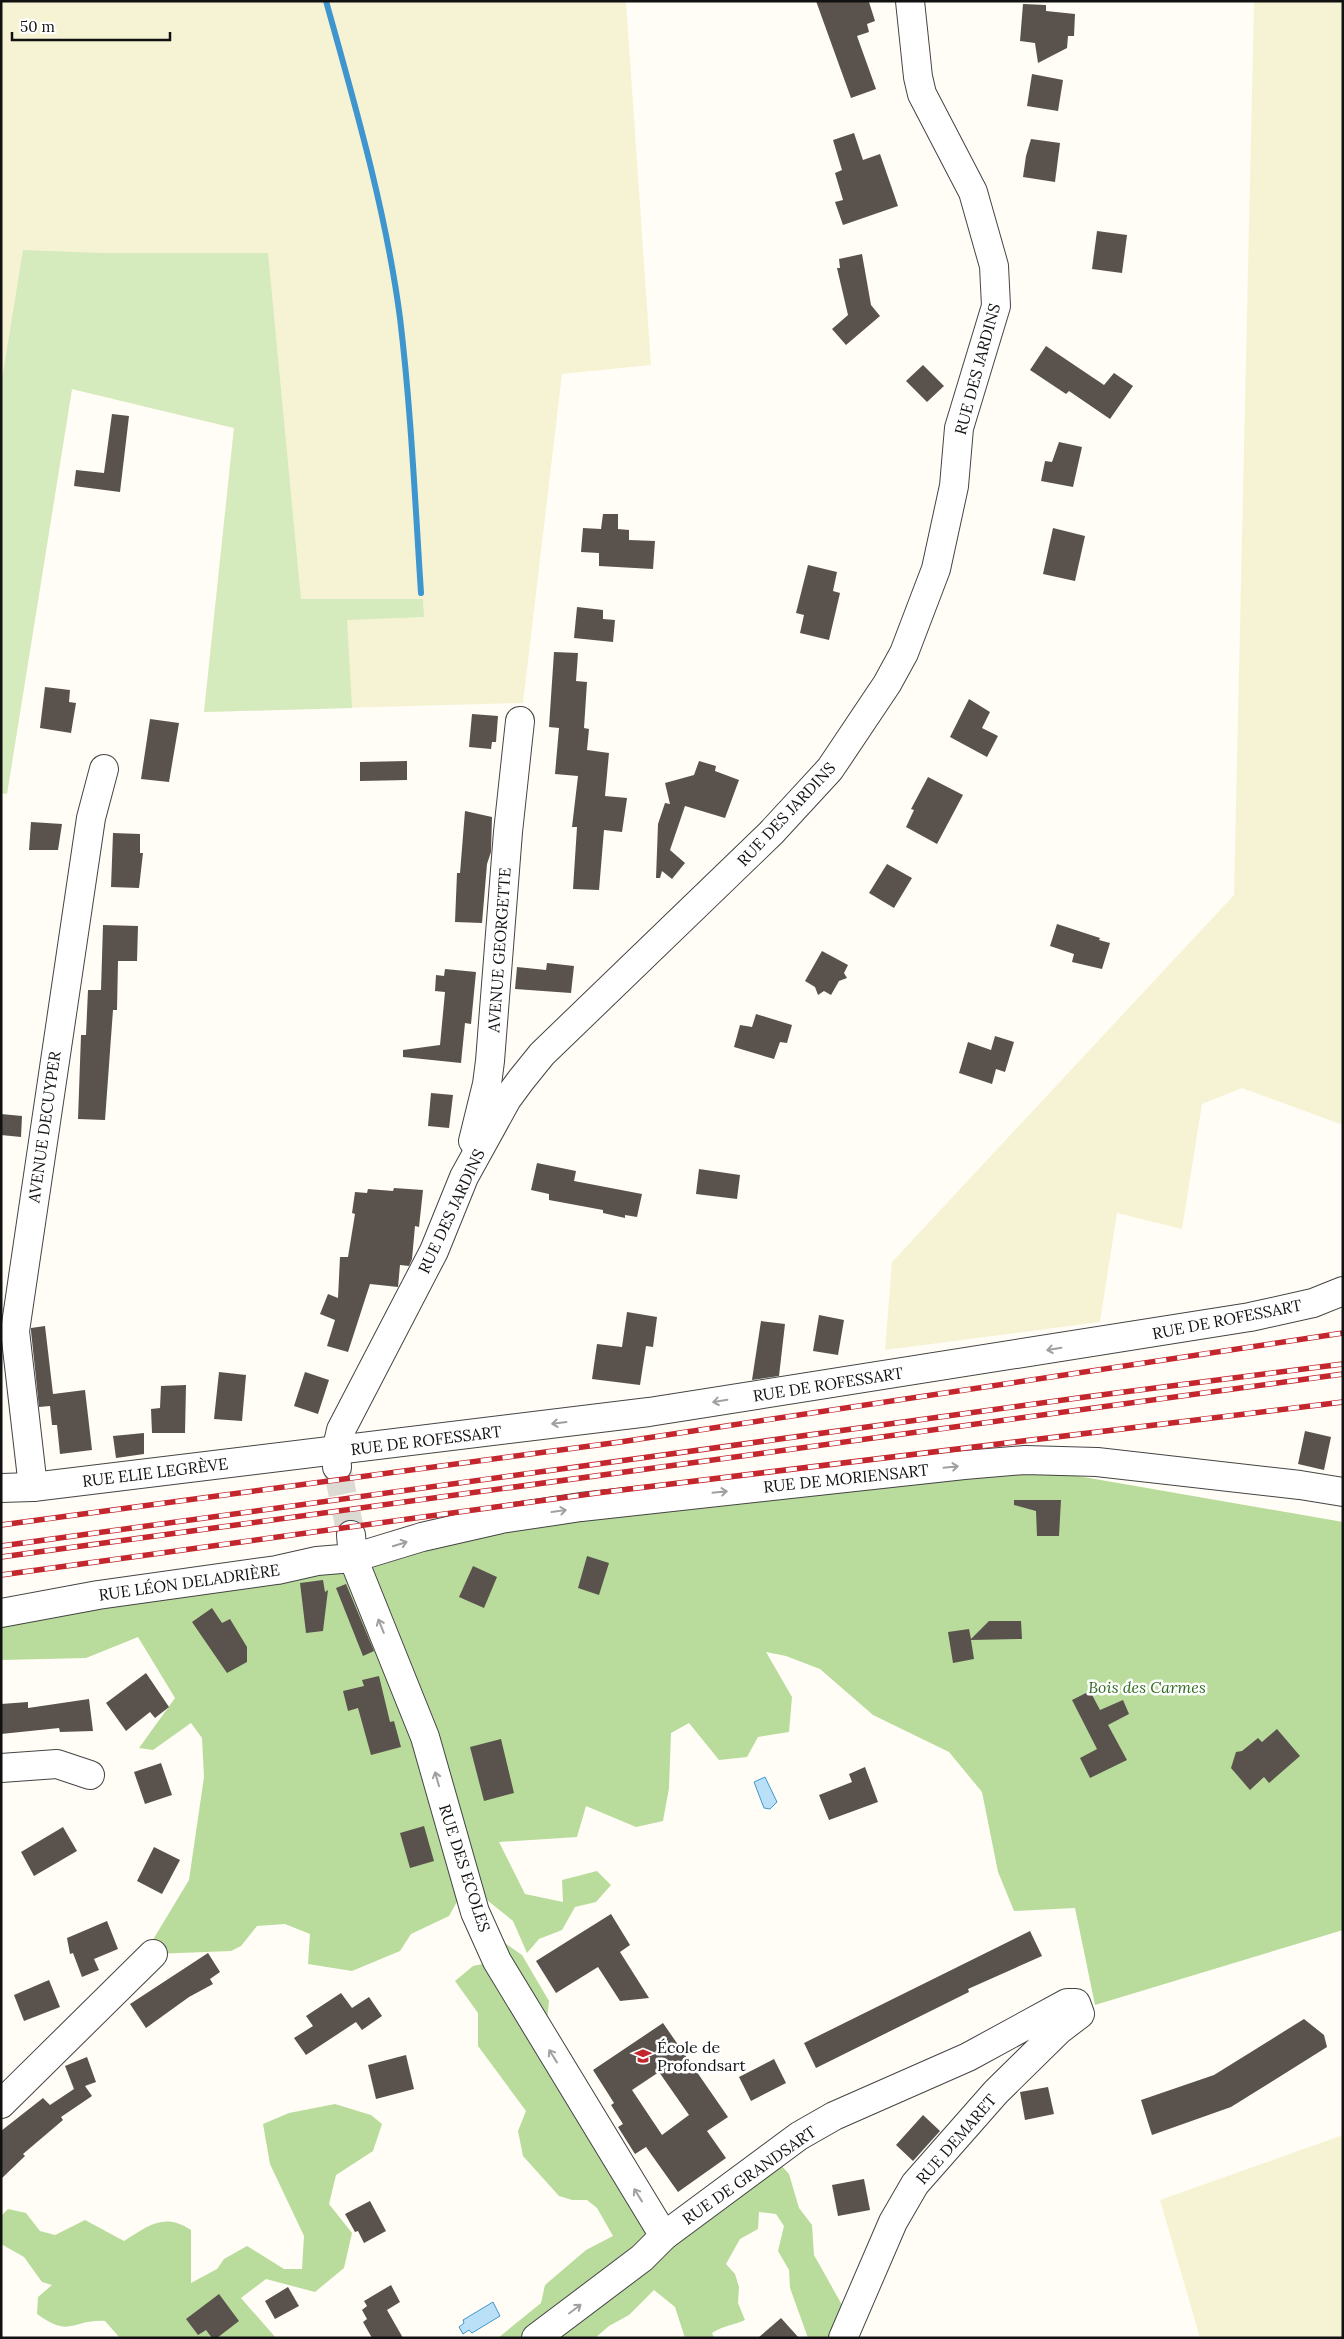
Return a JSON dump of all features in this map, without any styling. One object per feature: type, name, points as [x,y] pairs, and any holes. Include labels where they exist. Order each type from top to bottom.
[{"type":"street","name":"RUE DES JARDINS","points":[[337,1459],[341,1430],[434,1251],[464,1176],[507,1099],[542,1054],[771,833],[830,769],[887,684],[918,620],[936,569],[954,486],[959,428],[967,397],[992,326],[996,306],[996,288],[994,266],[973,192],[922,94],[918,76],[910,1]]},
{"type":"street","name":"AVENUE GEORGETTE","points":[[464,1176],[487,1084],[490,1061],[508,832],[520,721]]},
{"type":"street","name":"AVENUE DECUYPER","points":[[33,1487],[15,1331],[91,818],[104,769]]},
{"type":"street","name":"RUE DE ROFESSART","points":[[308,1454],[337,1459],[1102,1342],[1250,1317],[1313,1304],[1343,1291]]},
{"type":"street","name":"RUE ELIE LEGRÈVE","points":[[1,1488],[33,1487],[308,1454]]},
{"type":"street","name":"RUE DE MORIENSART","points":[[352,1547],[422,1538],[518,1516],[709,1493],[1025,1460],[1097,1462],[1300,1485],[1343,1492]]},
{"type":"street","name":"RUE LÉON DELADRIÈRE","points":[[1,1613],[98,1595],[277,1570],[317,1561],[352,1547]]},
{"type":"street","name":"RUE DES ECOLES","points":[[352,1547],[425,1737],[475,1912],[497,1962],[664,2236]]},
{"type":"street","points":[[1,1768],[57,1764],[90,1775]]},
{"type":"street","points":[[1,2104],[153,1954]]},
{"type":"street","name":"RUE DE GRANDSART","points":[[536,2338],[642,2258],[664,2236],[799,2136],[834,2116],[968,2057],[1067,2004],[1076,2003],[1081,2013],[1076,2017]]},
{"type":"street","name":"RUE DEMARET","points":[[843,2338],[889,2230],[915,2184],[996,2092],[1059,2030],[1076,2017]]},
{"type":"shaded area","points":[[1,1],[626,1],[651,365],[562,374],[523,703],[204,712],[234,428],[72,389],[7,794],[1,793]]},
{"type":"shaded area","points":[[1254,1],[1343,1],[1343,1125],[1242,1088],[1202,1104],[1182,1229],[1117,1213],[1100,1322],[885,1350],[892,1262],[1234,895]]},
{"type":"shaded area","points":[[1343,2135],[1343,2338],[1200,2338],[1160,2200]]},
{"type":"green space","points":[[23,250],[102,253],[268,253],[301,599],[423,599],[424,617],[347,620],[352,708],[204,712],[234,428],[72,389],[7,794],[1,793],[1,386]]},
{"type":"green space","name":"Bois des Carmes","points":[[1014,1465],[1343,1522],[1343,1930],[1095,2005],[1075,1908],[1014,1911],[998,1872],[982,1792],[949,1752],[873,1715],[820,1669],[786,1656],[766,1652],[792,1697],[789,1732],[758,1737],[747,1757],[719,1760],[689,1723],[671,1733],[669,1788],[663,1821],[636,1827],[586,1806],[577,1837],[499,1842],[525,1894],[563,1902],[562,1880],[597,1871],[611,1885],[596,1902],[575,1907],[562,1930],[539,1939],[527,1953],[513,1921],[467,1884],[449,1916],[411,1934],[400,1951],[352,1971],[308,1964],[310,1934],[285,1924],[257,1926],[241,1946],[231,1951],[153,1954],[151,1943],[189,1880],[204,1777],[202,1738],[191,1723],[153,1750],[139,1748],[175,1698],[138,1637],[86,1658],[1,1660],[1,1607],[526,1521]]},
{"type":"green space","points":[[502,1941],[522,1955],[549,2001],[546,2031],[664,2235],[772,2155],[789,2174],[799,2208],[812,2225],[814,2255],[851,2321],[843,2338],[808,2338],[790,2288],[789,2270],[778,2251],[784,2226],[776,2214],[759,2212],[758,2229],[740,2239],[726,2264],[735,2274],[739,2287],[738,2303],[745,2320],[712,2333],[714,2338],[685,2338],[675,2307],[654,2290],[629,2315],[609,2326],[595,2338],[498,2338],[541,2303],[545,2285],[586,2250],[613,2236],[597,2208],[587,2200],[572,2200],[559,2196],[523,2156],[518,2131],[526,2111],[478,2046],[478,2013],[455,1981],[473,1966],[497,1961]]},
{"type":"green space","points":[[335,2104],[371,2115],[382,2124],[373,2151],[336,2175],[329,2204],[352,2233],[344,2268],[315,2292],[266,2279],[241,2298],[276,2338],[120,2338],[105,2321],[94,2321],[65,2327],[48,2321],[37,2314],[38,2297],[52,2285],[42,2282],[24,2257],[1,2244],[1,2216],[8,2209],[26,2213],[40,2231],[55,2235],[85,2220],[124,2241],[156,2223],[173,2222],[181,2225],[191,2230],[191,2283],[217,2269],[224,2259],[247,2246],[284,2269],[302,2269],[304,2236],[270,2164],[263,2124],[289,2113]]},
{"type":"water","points":[[765,1777],[777,1802],[770,1809],[764,1808],[754,1782]]},
{"type":"water","points":[[493,2302],[500,2316],[472,2333],[469,2330],[463,2334],[459,2327],[464,2323],[463,2320]]},
{"type":"building","points":[[816,1],[869,2],[875,21],[867,24],[869,32],[857,36],[876,89],[851,98]]},
{"type":"building","points":[[1023,4],[1046,5],[1046,11],[1075,14],[1074,36],[1068,36],[1067,48],[1038,63],[1035,43],[1020,41]]},
{"type":"building","points":[[1032,74],[1063,80],[1058,111],[1027,106]]},
{"type":"building","points":[[854,133],[863,160],[880,154],[898,206],[843,225],[835,202],[843,200],[835,173],[842,170],[833,140]]},
{"type":"building","points":[[1031,139],[1060,143],[1055,182],[1023,177]]},
{"type":"building","points":[[1097,231],[1127,235],[1122,273],[1092,269]]},
{"type":"building","points":[[862,254],[871,305],[880,316],[846,345],[832,329],[848,315],[837,268],[840,268],[839,259]]},
{"type":"building","points":[[1046,346],[1104,385],[1114,373],[1133,386],[1110,419],[1069,391],[1066,394],[1030,370]]},
{"type":"building","points":[[923,365],[944,386],[927,402],[906,381]]},
{"type":"building","points":[[112,414],[129,416],[120,492],[74,486],[76,470],[104,473]]},
{"type":"building","points":[[1059,442],[1082,447],[1073,487],[1041,481],[1045,461],[1052,462]]},
{"type":"building","points":[[603,514],[618,514],[618,529],[629,530],[629,540],[655,541],[653,569],[599,566],[599,553],[581,552],[583,528],[601,529]]},
{"type":"building","points":[[1053,528],[1085,536],[1075,581],[1043,574]]},
{"type":"building","points":[[808,565],[837,572],[833,591],[840,593],[829,640],[800,633],[804,615],[796,613]]},
{"type":"building","points":[[577,607],[603,610],[603,619],[615,620],[613,642],[574,638]]},
{"type":"building","points":[[554,652],[578,653],[576,681],[587,682],[584,728],[589,729],[587,750],[609,753],[605,796],[627,798],[622,832],[604,830],[599,890],[573,889],[577,827],[572,827],[578,776],[555,774],[559,728],[549,727]]},
{"type":"building","points":[[45,687],[70,690],[69,702],[76,703],[71,733],[40,728]]},
{"type":"building","points":[[969,699],[990,712],[982,728],[998,736],[987,757],[950,737]]},
{"type":"building","points":[[472,714],[498,716],[496,742],[492,742],[491,749],[469,747]]},
{"type":"building","points":[[150,719],[179,723],[169,782],[141,779]]},
{"type":"building","points":[[407,761],[407,780],[360,781],[360,762]]},
{"type":"building","points":[[699,761],[716,766],[715,771],[739,780],[725,818],[685,806],[670,850],[685,863],[672,879],[662,871],[660,878],[656,878],[658,824],[665,803],[670,804],[665,783],[694,775]]},
{"type":"building","points":[[928,777],[963,795],[937,844],[906,827],[914,810],[911,809]]},
{"type":"building","points":[[465,811],[492,817],[491,852],[487,864],[482,923],[455,922],[457,873],[460,873]]},
{"type":"building","points":[[31,822],[62,824],[58,850],[29,850]]},
{"type":"building","points":[[113,833],[140,834],[140,853],[143,853],[139,888],[111,887]]},
{"type":"building","points":[[887,864],[912,878],[894,908],[869,893]]},
{"type":"building","points":[[1057,924],[1110,943],[1102,969],[1072,962],[1074,954],[1050,946]]},
{"type":"building","points":[[103,925],[138,926],[137,961],[118,961],[117,1010],[113,1010],[105,1120],[78,1119],[81,1035],[86,1035],[88,990],[101,990]]},
{"type":"building","points":[[822,951],[848,965],[844,973],[847,978],[839,981],[831,995],[824,991],[818,995],[815,987],[805,981]]},
{"type":"building","points":[[547,963],[574,966],[571,993],[515,989],[517,967],[546,970]]},
{"type":"building","points":[[445,969],[476,972],[471,1024],[465,1023],[461,1063],[403,1057],[403,1050],[440,1045],[445,992],[435,991],[436,975],[444,976]]},
{"type":"building","points":[[756,1014],[792,1025],[787,1043],[780,1042],[774,1059],[734,1047],[740,1025],[752,1027]]},
{"type":"building","points":[[995,1036],[1014,1042],[1005,1072],[996,1069],[992,1084],[959,1073],[968,1042],[991,1050]]},
{"type":"building","points":[[431,1093],[453,1095],[449,1128],[428,1126]]},
{"type":"building","points":[[1,1114],[22,1116],[21,1137],[1,1135]]},
{"type":"building","points":[[537,1163],[576,1171],[574,1181],[642,1194],[637,1217],[625,1215],[625,1218],[603,1213],[603,1210],[549,1200],[549,1194],[531,1190]]},
{"type":"building","points":[[699,1169],[740,1175],[737,1199],[696,1194]]},
{"type":"building","points":[[394,1188],[423,1190],[419,1227],[415,1226],[412,1259],[409,1266],[400,1265],[398,1287],[370,1284],[348,1352],[327,1346],[335,1320],[320,1314],[328,1294],[338,1298],[340,1257],[348,1257],[355,1214],[352,1213],[355,1192],[367,1193],[368,1189],[393,1191]]},
{"type":"building","points":[[627,1312],[657,1317],[653,1347],[646,1346],[640,1385],[592,1379],[597,1344],[622,1347]]},
{"type":"building","points":[[819,1315],[844,1320],[838,1355],[813,1351]]},
{"type":"building","points":[[761,1321],[785,1324],[779,1376],[752,1380]]},
{"type":"building","points":[[45,1326],[53,1394],[85,1390],[92,1450],[60,1454],[57,1425],[52,1425],[50,1406],[39,1407],[31,1328]]},
{"type":"building","points":[[219,1372],[246,1375],[242,1421],[214,1419]]},
{"type":"building","points":[[305,1372],[329,1380],[318,1414],[294,1406]]},
{"type":"building","points":[[186,1385],[185,1433],[152,1433],[151,1409],[160,1408],[161,1386]]},
{"type":"building","points":[[1305,1431],[1331,1437],[1324,1470],[1298,1464]]},
{"type":"building","points":[[144,1433],[144,1454],[116,1458],[113,1436]]},
{"type":"building","points":[[1014,1500],[1061,1500],[1059,1536],[1037,1536],[1036,1511],[1014,1505]]},
{"type":"building","points":[[587,1556],[609,1563],[599,1595],[578,1588]]},
{"type":"building","points":[[473,1566],[497,1577],[484,1608],[459,1597]]},
{"type":"building","points":[[323,1580],[325,1592],[328,1590],[323,1631],[306,1633],[300,1583]]},
{"type":"building","points":[[346,1584],[374,1651],[363,1656],[336,1588]]},
{"type":"building","points":[[212,1608],[222,1623],[230,1619],[247,1647],[247,1662],[227,1673],[192,1622]]},
{"type":"building","points":[[989,1621],[1021,1621],[1022,1639],[971,1640],[974,1659],[953,1663],[948,1632],[969,1629],[971,1639]]},
{"type":"building","points":[[146,1673],[169,1707],[155,1718],[150,1712],[126,1731],[106,1703]]},
{"type":"building","points":[[379,1676],[390,1722],[394,1721],[401,1747],[371,1755],[358,1708],[348,1711],[343,1691],[364,1686],[362,1680]]},
{"type":"building","points":[[1090,1691],[1100,1710],[1123,1700],[1129,1714],[1108,1725],[1127,1760],[1090,1778],[1080,1758],[1097,1749],[1072,1700]]},
{"type":"building","points":[[89,1699],[93,1731],[60,1732],[59,1728],[1,1734],[1,1704],[28,1702],[28,1708]]},
{"type":"building","points":[[1277,1729],[1300,1756],[1269,1783],[1264,1777],[1250,1790],[1231,1768],[1236,1752],[1242,1751],[1258,1738],[1262,1742]]},
{"type":"building","points":[[501,1739],[514,1793],[484,1801],[470,1747]]},
{"type":"building","points":[[161,1763],[172,1795],[145,1804],[134,1772]]},
{"type":"building","points":[[865,1767],[878,1802],[829,1820],[819,1795],[852,1782],[849,1774]]},
{"type":"building","points":[[424,1826],[434,1861],[410,1868],[400,1833]]},
{"type":"building","points":[[63,1827],[77,1851],[34,1876],[21,1852]]},
{"type":"building","points":[[154,1847],[180,1860],[162,1894],[137,1881]]},
{"type":"building","points":[[611,1914],[630,1945],[620,1952],[649,1998],[620,2001],[598,1967],[556,1993],[536,1961]]},
{"type":"building","points":[[107,1921],[118,1949],[94,1959],[99,1970],[82,1977],[73,1953],[70,1954],[67,1938]]},
{"type":"building","points":[[1030,1931],[1042,1956],[968,1989],[969,1992],[816,2068],[804,2043]]},
{"type":"building","points":[[208,1953],[220,1972],[210,1979],[213,1984],[189,1997],[146,2028],[130,2004]]},
{"type":"building","points":[[49,1980],[60,2007],[24,2021],[14,1995]]},
{"type":"building","points":[[341,1993],[352,2008],[369,1997],[382,2016],[362,2030],[356,2022],[306,2055],[294,2038],[313,2026],[306,2016]]},
{"type":"building","points":[[1304,2019],[1324,2035],[1327,2047],[1231,2107],[1152,2135],[1141,2100],[1214,2075]]},
{"type":"building","points":[[663,2023],[728,2117],[707,2131],[726,2158],[678,2192],[646,2147],[635,2154],[618,2127],[623,2124],[611,2105],[614,2103],[593,2070]],"holes":[[[659,2072],[689,2115],[662,2135],[632,2090]]]},
{"type":"building","points":[[406,2055],[414,2089],[376,2099],[368,2065]]},
{"type":"building","points":[[87,2057],[96,2082],[85,2086],[92,2096],[61,2117],[63,2120],[23,2154],[25,2156],[1,2179],[1,2131],[43,2098],[50,2105],[74,2089],[65,2066]]},
{"type":"building","points":[[774,2059],[786,2083],[751,2101],[739,2077]]},
{"type":"building","points":[[1048,2087],[1054,2114],[1025,2120],[1020,2092]]},
{"type":"building","points":[[923,2115],[940,2131],[913,2161],[896,2145]]},
{"type":"building","points":[[864,2179],[870,2210],[838,2216],[832,2185]]},
{"type":"building","points":[[370,2201],[386,2231],[364,2243],[358,2231],[355,2232],[345,2214]]},
{"type":"building","points":[[391,2285],[400,2302],[387,2310],[403,2338],[372,2338],[363,2322],[367,2319],[362,2310],[367,2306],[364,2301]]},
{"type":"building","points":[[288,2287],[299,2306],[275,2319],[265,2301]]},
{"type":"building","points":[[219,2294],[239,2321],[217,2338],[212,2338],[206,2330],[198,2335],[186,2319]]},
{"type":"building","points":[[781,2318],[799,2338],[758,2338]]},
{"type":"waterway","points":[[326,1],[369,158],[394,278],[407,386],[421,593]]},
{"type":"tunnel","points":[[337,1467],[351,1535]]},
{"type":"railway","points":[[1,1525],[620,1442],[1343,1333]]},
{"type":"railway","points":[[1,1546],[1085,1397],[1343,1364]]},
{"type":"railway","points":[[1,1557],[1343,1374]]},
{"type":"railway","points":[[1,1575],[597,1493],[1343,1402]]},
{"type":"place","name":"École de Profondsart","points":[[643,2056]]}]
